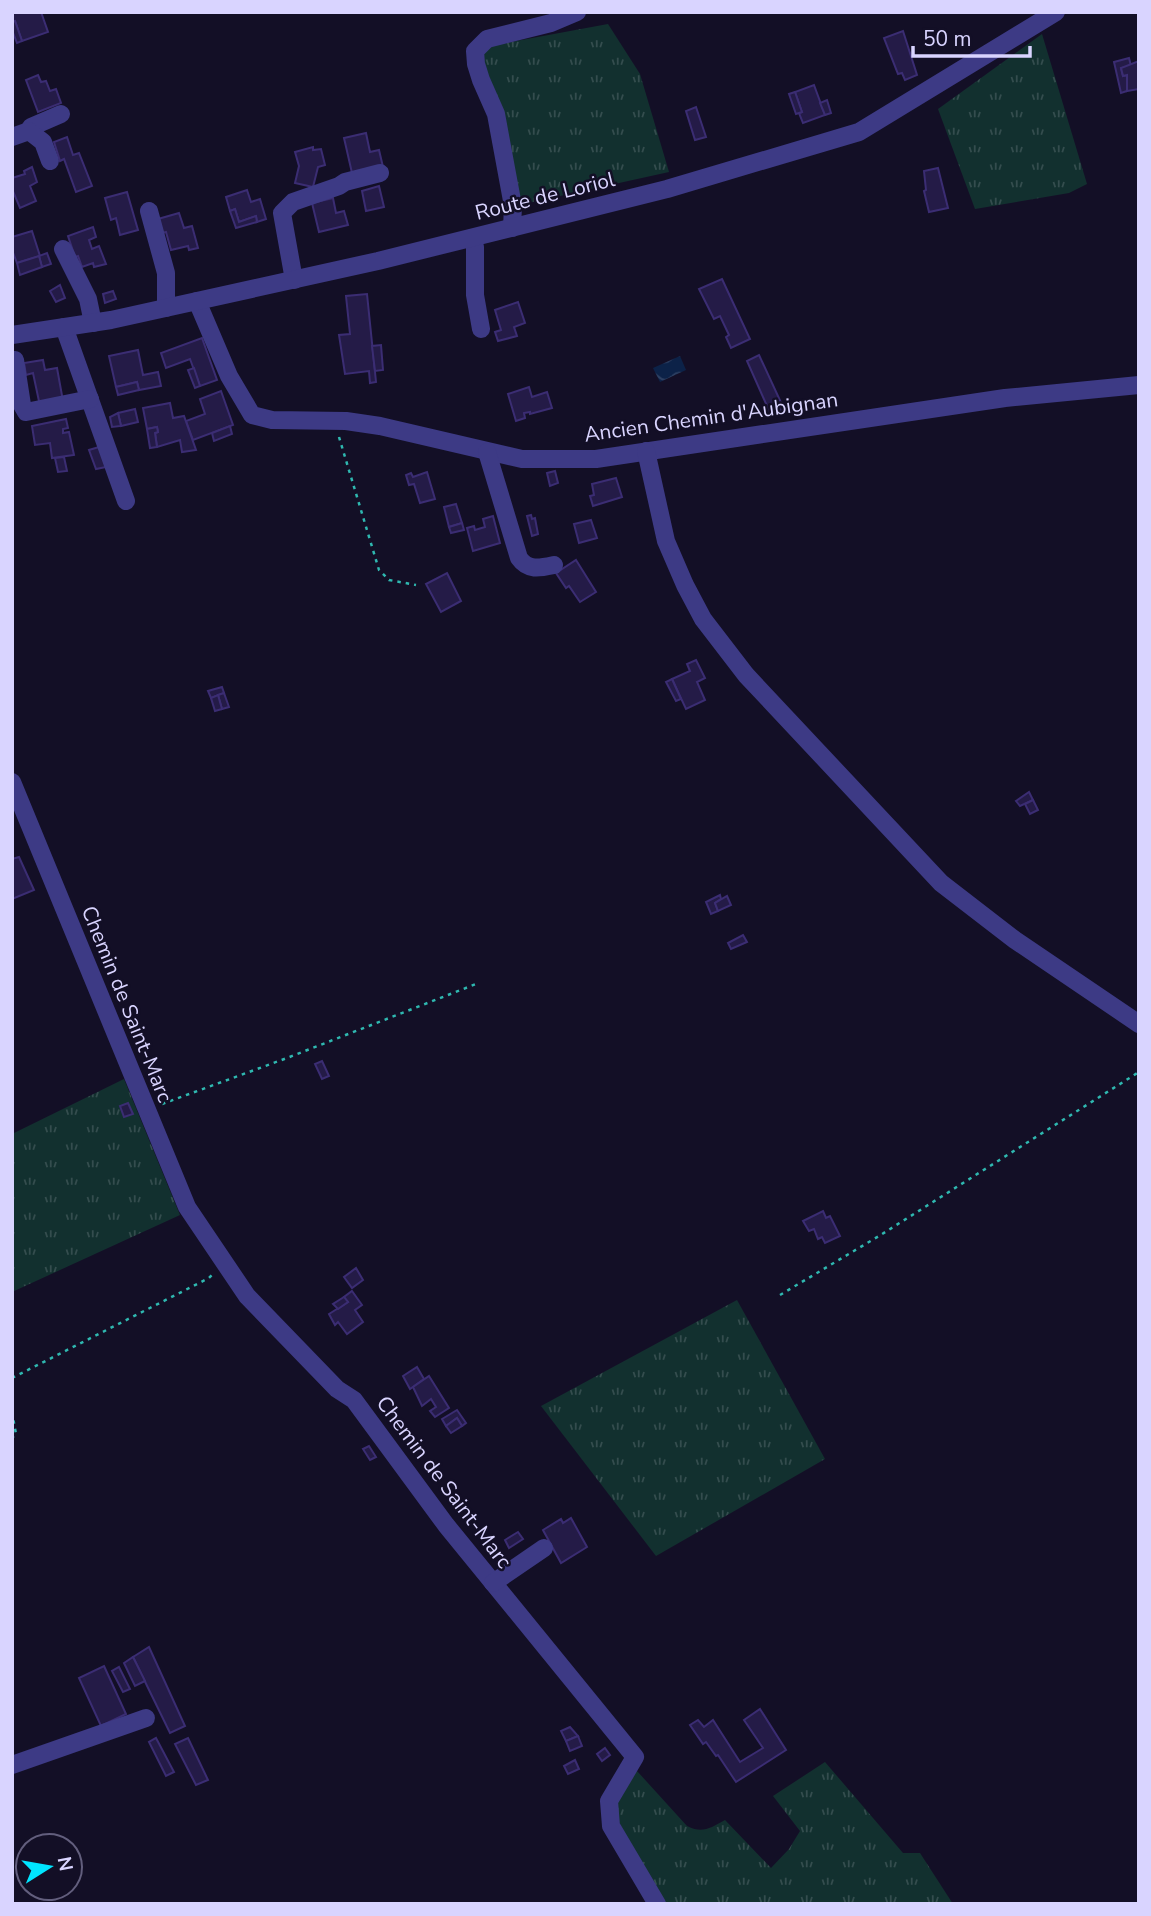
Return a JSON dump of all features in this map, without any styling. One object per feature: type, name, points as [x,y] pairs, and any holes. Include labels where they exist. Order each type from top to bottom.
[{"type":"street","points":[[512,228],[513,206],[496,114],[478,72],[475,51],[486,39],[551,23],[578,12]]},
{"type":"street","name":"Route de Loriol","points":[[12,335],[93,323],[166,308],[472,238],[667,189],[859,132],[1056,12]]},
{"type":"street","points":[[20,134],[61,114]]},
{"type":"street","points":[[20,134],[43,142],[50,161]]},
{"type":"street","points":[[294,279],[282,213],[293,202],[345,182],[380,173]]},
{"type":"street","points":[[149,211],[166,274],[166,308]]},
{"type":"street","points":[[472,238],[475,247],[475,295],[481,329]]},
{"type":"street","points":[[63,249],[88,299],[93,323]]},
{"type":"street","name":"Ancien Chemin d'Aubignan","points":[[197,301],[229,376],[252,415],[284,421],[333,421],[380,426],[522,459],[596,459],[1005,398],[1139,385]]},
{"type":"street","points":[[64,327],[126,501]]},
{"type":"street","points":[[15,360],[22,405],[26,412],[90,399]]},
{"type":"street","points":[[646,451],[666,541],[685,585],[703,620],[739,666],[942,883],[1015,940],[1139,1024]]},
{"type":"street","points":[[486,452],[519,558],[524,565],[535,569],[554,565]]},
{"type":"street","name":"Chemin de Saint-Marc","points":[[12,782],[187,1207],[256,1306],[337,1389],[354,1400],[446,1525],[635,1757],[609,1801],[611,1826],[657,1904]]},
{"type":"street","points":[[493,1583],[544,1548]]},
{"type":"street","points":[[12,1765],[146,1718]]},
{"type":"path","points":[[333,421],[379,570],[389,580],[416,585]]},
{"type":"path","points":[[146,1110],[476,984]]},
{"type":"path","points":[[780,1295],[1139,1072]]},
{"type":"path","points":[[12,1378],[209,1278],[224,1261]]},
{"type":"path","points":[[12,1412],[16,1434],[12,1438]]},
{"type":"green space","points":[[608,24],[640,74],[669,172],[519,205],[481,66],[484,47]]},
{"type":"green space","points":[[1042,34],[1087,184],[1069,193],[975,209],[938,109]]},
{"type":"green space","points":[[124,1079],[180,1215],[12,1292],[12,1134]]},
{"type":"green space","points":[[737,1300],[825,1459],[656,1556],[541,1406]]},
{"type":"green space","points":[[825,1762],[903,1853],[920,1853],[953,1904],[664,1904],[628,1842],[611,1804],[616,1792],[637,1771],[687,1826],[702,1830],[725,1820],[771,1868],[789,1849],[800,1831],[773,1796]]},
{"type":"water","points":[[680,356],[686,370],[660,382],[653,368]]},
{"type":"building","points":[[12,12],[41,12],[48,32],[22,41],[15,21],[12,22]]},
{"type":"building","points":[[15,21],[22,41],[17,43],[12,30],[12,22]]},
{"type":"building","points":[[903,31],[917,75],[905,80],[902,73],[898,74],[884,38]]},
{"type":"building","points":[[1129,58],[1131,66],[1121,68],[1123,76],[1127,75],[1127,91],[1121,93],[1114,62]]},
{"type":"building","points":[[1139,61],[1139,89],[1127,91],[1127,75],[1123,76],[1121,68]]},
{"type":"building","points":[[38,75],[41,82],[46,81],[50,91],[56,89],[61,103],[38,112],[26,80]]},
{"type":"building","points":[[814,85],[825,115],[803,123],[795,92]]},
{"type":"building","points":[[795,92],[802,112],[796,114],[789,94]]},
{"type":"building","points":[[827,100],[831,113],[825,115],[820,103]]},
{"type":"building","points":[[696,107],[706,137],[695,140],[686,111]]},
{"type":"building","points":[[366,133],[370,152],[379,150],[383,167],[352,173],[344,138]]},
{"type":"building","points":[[67,137],[73,155],[79,153],[92,186],[76,192],[64,159],[60,161],[54,142]]},
{"type":"building","points":[[313,147],[313,150],[321,149],[325,165],[318,167],[313,187],[295,183],[299,166],[295,152]]},
{"type":"building","points":[[32,167],[37,182],[30,186],[36,201],[20,208],[12,189],[12,178],[25,174],[24,171]]},
{"type":"building","points":[[938,168],[948,208],[929,212],[924,191],[924,171]]},
{"type":"building","points":[[379,186],[384,207],[366,211],[362,191]]},
{"type":"building","points":[[247,190],[251,202],[260,199],[266,219],[257,222],[256,216],[239,222],[235,209],[230,211],[226,197]]},
{"type":"building","points":[[127,192],[138,230],[120,235],[116,218],[111,220],[105,198]]},
{"type":"building","points":[[333,198],[336,213],[344,211],[348,225],[319,232],[312,203]]},
{"type":"building","points":[[235,209],[239,222],[256,216],[257,222],[236,228],[230,211]]},
{"type":"building","points":[[179,213],[184,228],[192,226],[198,248],[189,250],[188,246],[171,250],[166,232],[162,233],[158,219]]},
{"type":"building","points":[[93,227],[96,237],[89,240],[92,249],[99,246],[106,264],[94,267],[93,263],[82,267],[78,256],[75,257],[68,236]]},
{"type":"building","points":[[32,231],[40,256],[17,263],[12,250],[12,237]]},
{"type":"building","points":[[47,253],[51,264],[42,267],[39,256]]},
{"type":"building","points":[[39,256],[42,267],[20,275],[17,263]]},
{"type":"building","points":[[722,279],[750,339],[731,348],[726,337],[729,335],[720,316],[714,319],[699,289]]},
{"type":"building","points":[[60,285],[65,298],[56,302],[50,291]]},
{"type":"building","points":[[113,291],[116,299],[105,303],[103,294]]},
{"type":"building","points":[[367,294],[376,382],[370,383],[369,371],[345,374],[339,335],[350,334],[346,296]]},
{"type":"building","points":[[518,302],[525,323],[514,327],[517,336],[498,341],[495,332],[501,330],[495,310]]},
{"type":"building","points":[[202,338],[217,380],[200,386],[190,359],[166,368],[161,353]]},
{"type":"building","points":[[381,345],[383,370],[375,371],[372,346]]},
{"type":"building","points":[[138,350],[143,375],[158,372],[161,386],[139,390],[137,382],[116,387],[109,356]]},
{"type":"building","points":[[759,355],[784,409],[771,415],[747,361]]},
{"type":"building","points":[[43,360],[45,370],[57,368],[63,401],[40,406],[33,373],[26,375],[24,363]]},
{"type":"building","points":[[194,368],[200,386],[195,388],[188,370]]},
{"type":"building","points":[[137,382],[139,390],[118,395],[116,387]]},
{"type":"building","points":[[529,387],[532,397],[547,392],[552,408],[524,413],[525,418],[516,421],[508,394]]},
{"type":"building","points":[[221,391],[233,425],[193,440],[186,421],[205,414],[200,399]]},
{"type":"building","points":[[170,403],[173,418],[184,416],[196,450],[182,452],[180,440],[157,447],[157,427],[147,429],[143,408]]},
{"type":"building","points":[[135,409],[138,422],[121,426],[118,413]]},
{"type":"building","points":[[118,413],[121,426],[112,427],[110,417]]},
{"type":"building","points":[[66,419],[68,428],[63,429],[63,433],[69,432],[74,455],[52,458],[50,443],[35,445],[32,426]]},
{"type":"building","points":[[230,426],[232,434],[214,441],[212,433]]},
{"type":"building","points":[[157,427],[157,447],[150,448],[147,429]]},
{"type":"building","points":[[99,447],[106,467],[96,469],[89,450]]},
{"type":"building","points":[[64,457],[67,471],[58,472],[55,458]]},
{"type":"building","points":[[555,471],[558,483],[550,486],[547,473]]},
{"type":"building","points":[[427,472],[435,499],[420,503],[414,484],[409,485],[406,475],[411,473],[413,477]]},
{"type":"building","points":[[616,478],[622,497],[593,506],[590,496],[594,495],[592,484]]},
{"type":"building","points":[[456,504],[462,523],[449,527],[444,507]]},
{"type":"building","points":[[531,515],[532,519],[535,518],[538,534],[532,536],[527,516]]},
{"type":"building","points":[[493,516],[500,543],[473,551],[467,528],[474,526],[475,530],[485,527],[483,519]]},
{"type":"building","points":[[591,520],[597,538],[579,543],[574,524]]},
{"type":"building","points":[[462,523],[464,530],[451,533],[449,527]]},
{"type":"building","points":[[576,560],[596,592],[580,602],[556,573]]},
{"type":"building","points":[[447,573],[461,601],[441,612],[426,584]]},
{"type":"building","points":[[696,660],[705,678],[697,682],[705,700],[686,709],[672,679],[690,671],[687,664]]},
{"type":"building","points":[[672,679],[681,699],[676,701],[666,682]]},
{"type":"building","points":[[222,687],[224,693],[211,698],[208,691]]},
{"type":"building","points":[[224,693],[229,707],[222,709],[218,695]]},
{"type":"building","points":[[218,695],[222,709],[215,711],[211,698]]},
{"type":"building","points":[[1029,792],[1033,800],[1020,806],[1016,801]]},
{"type":"building","points":[[1033,800],[1038,810],[1030,814],[1025,804]]},
{"type":"building","points":[[19,857],[34,890],[12,899],[12,859]]},
{"type":"building","points":[[720,895],[721,899],[715,903],[718,911],[711,914],[706,902]]},
{"type":"building","points":[[727,896],[731,905],[718,911],[715,903]]},
{"type":"building","points":[[743,935],[747,942],[731,949],[728,943]]},
{"type":"building","points":[[322,1061],[329,1076],[322,1079],[315,1064]]},
{"type":"building","points":[[128,1103],[133,1114],[124,1117],[120,1106]]},
{"type":"building","points":[[823,1211],[826,1218],[830,1216],[840,1236],[825,1243],[822,1237],[818,1239],[814,1229],[809,1231],[803,1221]]},
{"type":"building","points":[[356,1268],[363,1280],[352,1288],[344,1277]]},
{"type":"building","points":[[352,1291],[362,1305],[355,1310],[363,1322],[347,1334],[338,1322],[335,1325],[329,1314],[348,1302],[344,1297]]},
{"type":"building","points":[[344,1297],[348,1302],[338,1309],[333,1304]]},
{"type":"building","points":[[417,1367],[424,1379],[410,1389],[403,1376]]},
{"type":"building","points":[[429,1376],[449,1408],[435,1417],[430,1411],[436,1407],[431,1399],[422,1406],[413,1387]]},
{"type":"building","points":[[457,1410],[466,1423],[462,1426],[457,1418],[446,1426],[442,1419]]},
{"type":"building","points":[[457,1418],[462,1426],[451,1433],[446,1426]]},
{"type":"building","points":[[369,1446],[376,1457],[370,1460],[363,1449]]},
{"type":"building","points":[[571,1518],[587,1547],[561,1563],[543,1530],[561,1519],[563,1523]]},
{"type":"building","points":[[518,1532],[523,1539],[509,1548],[505,1540]]},
{"type":"building","points":[[149,1647],[185,1726],[170,1733],[133,1657]]},
{"type":"building","points":[[133,1657],[145,1681],[135,1686],[124,1663]]},
{"type":"building","points":[[104,1666],[126,1714],[101,1726],[79,1678]]},
{"type":"building","points":[[119,1667],[130,1689],[123,1692],[112,1671]]},
{"type":"building","points":[[760,1709],[786,1750],[736,1782],[718,1755],[716,1756],[706,1742],[703,1744],[690,1725],[698,1720],[704,1727],[713,1720],[740,1762],[763,1748],[744,1720]]},
{"type":"building","points":[[570,1727],[578,1736],[566,1741],[561,1731]]},
{"type":"building","points":[[578,1736],[582,1746],[570,1751],[566,1741]]},
{"type":"building","points":[[156,1738],[174,1772],[166,1776],[149,1742]]},
{"type":"building","points":[[188,1738],[208,1780],[196,1785],[175,1744]]},
{"type":"building","points":[[605,1748],[610,1755],[602,1761],[597,1754]]},
{"type":"building","points":[[575,1760],[579,1769],[568,1774],[564,1766]]}]
